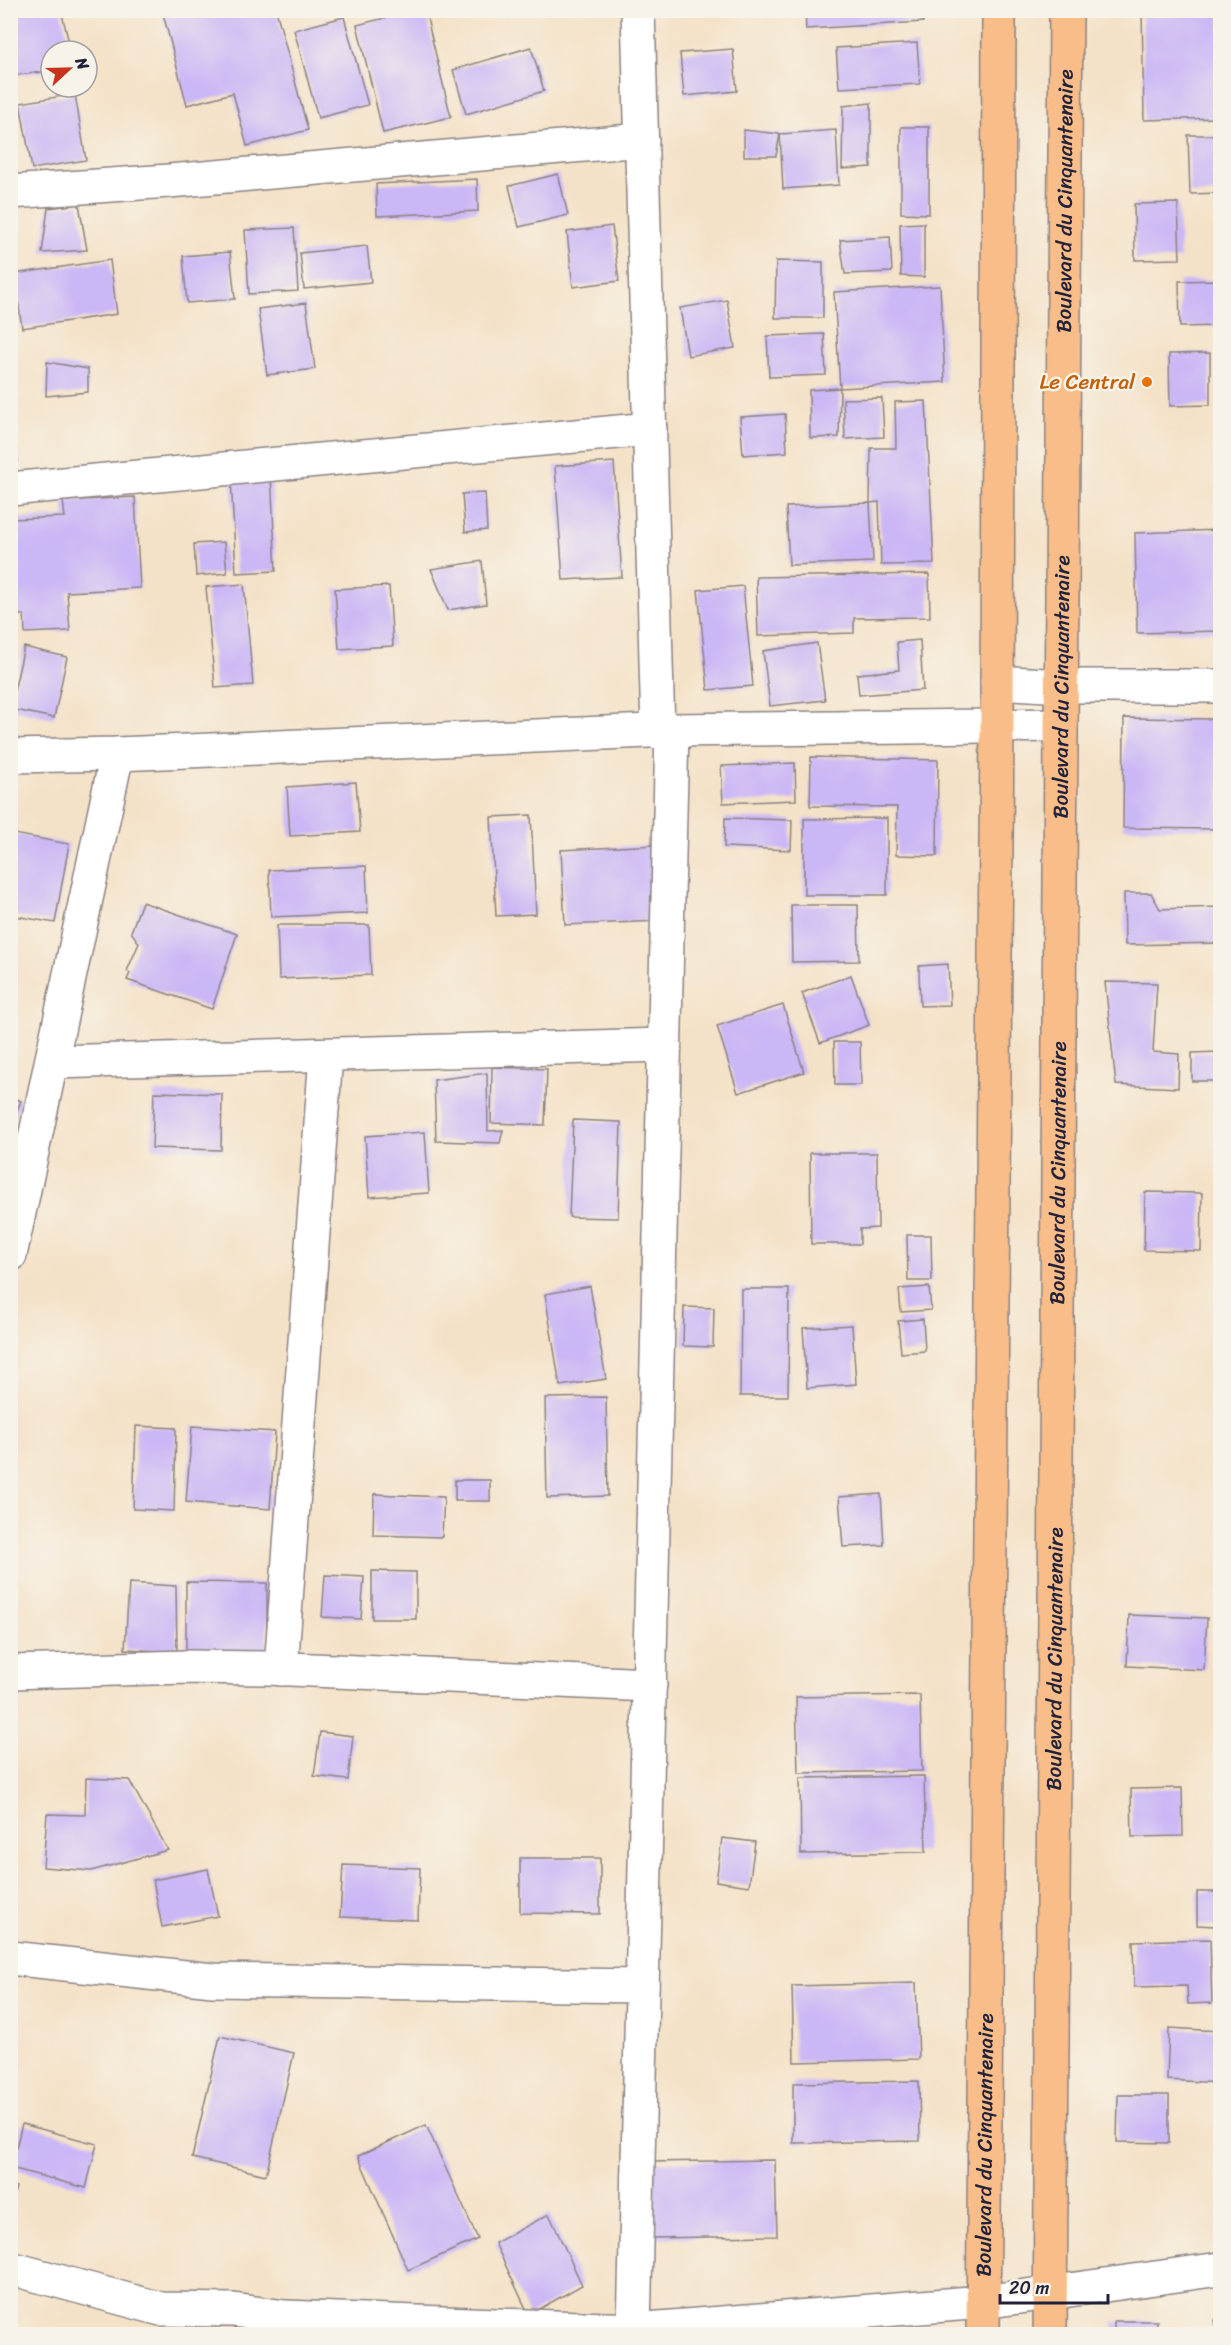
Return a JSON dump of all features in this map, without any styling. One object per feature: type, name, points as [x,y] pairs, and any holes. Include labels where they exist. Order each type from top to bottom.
[{"type":"main road","name":"Boulevard du Cinquantenaire","points":[[983,2334],[997,727],[999,10]]},
{"type":"main road","name":"Boulevard du Cinquantenaire","points":[[1050,2334],[1066,10]]},
{"type":"street","points":[[634,2330],[664,1045],[665,731],[650,429],[638,10]]},
{"type":"street","points":[[10,192],[169,182],[642,140]]},
{"type":"street","points":[[10,489],[650,429]]},
{"type":"street","points":[[997,682],[1062,686],[1221,686]]},
{"type":"street","points":[[10,756],[117,754],[665,731],[1060,725]]},
{"type":"street","points":[[10,1255],[117,754]]},
{"type":"street","points":[[52,1062],[664,1045]]},
{"type":"street","points":[[281,1669],[326,1055]]},
{"type":"street","points":[[10,1672],[186,1667],[650,1685]]},
{"type":"street","points":[[10,1958],[213,1980],[642,1986]]},
{"type":"street","points":[[10,2268],[161,2321],[233,2310],[285,2317],[634,2330],[983,2302],[1221,2270]]},
{"type":"building","points":[[10,10],[61,10],[68,39],[39,39],[39,72],[10,76]]},
{"type":"building","points":[[162,10],[276,10],[308,130],[247,146],[233,93],[187,105]]},
{"type":"building","points":[[416,10],[425,10],[451,117],[383,133],[357,25]]},
{"type":"building","points":[[805,10],[922,10],[923,22],[806,29]]},
{"type":"building","points":[[1142,10],[1220,10],[1220,118],[1144,120]]},
{"type":"building","points":[[344,17],[368,105],[318,118],[294,30]]},
{"type":"building","points":[[917,43],[920,84],[839,88],[836,48]]},
{"type":"building","points":[[531,47],[544,91],[466,114],[453,70]]},
{"type":"building","points":[[733,49],[737,91],[684,96],[680,53]]},
{"type":"building","points":[[44,99],[76,99],[86,160],[32,169],[20,103]]},
{"type":"building","points":[[871,103],[871,167],[842,169],[843,106]]},
{"type":"building","points":[[901,127],[929,127],[929,214],[901,213]]},
{"type":"building","points":[[744,130],[780,134],[776,156],[744,156]]},
{"type":"building","points":[[836,130],[839,185],[783,189],[780,134]]},
{"type":"building","points":[[1188,135],[1220,135],[1220,193],[1190,194]]},
{"type":"building","points":[[558,174],[568,215],[519,227],[509,186]]},
{"type":"building","points":[[477,179],[478,211],[377,216],[376,184]]},
{"type":"building","points":[[1178,203],[1180,259],[1135,260],[1134,204]]},
{"type":"building","points":[[79,204],[87,250],[42,253],[48,208]]},
{"type":"building","points":[[924,223],[924,277],[901,276],[900,224]]},
{"type":"building","points":[[612,226],[619,281],[573,287],[567,232]]},
{"type":"building","points":[[294,228],[298,291],[249,294],[245,230]]},
{"type":"building","points":[[890,237],[892,272],[845,274],[840,240]]},
{"type":"building","points":[[367,246],[371,282],[304,289],[300,253]]},
{"type":"building","points":[[230,252],[235,299],[187,303],[183,256]]},
{"type":"building","points":[[110,260],[117,314],[22,328],[14,274]]},
{"type":"building","points":[[776,261],[823,262],[823,318],[775,318]]},
{"type":"building","points":[[1220,280],[1220,326],[1180,327],[1179,281]]},
{"type":"building","points":[[940,286],[945,382],[840,388],[834,292]]},
{"type":"building","points":[[727,300],[735,348],[688,356],[680,308]]},
{"type":"building","points":[[306,303],[315,369],[267,375],[258,309]]},
{"type":"building","points":[[824,334],[826,375],[769,377],[767,336]]},
{"type":"building","points":[[1210,353],[1210,405],[1170,406],[1169,354]]},
{"type":"building","points":[[47,362],[88,369],[88,392],[46,396]]},
{"type":"building","points":[[840,388],[839,437],[810,438],[809,390]]},
{"type":"building","points":[[882,398],[884,437],[845,439],[843,399]]},
{"type":"building","points":[[926,401],[934,564],[881,565],[879,502],[870,503],[871,448],[896,448],[895,402]]},
{"type":"building","points":[[785,414],[787,452],[743,455],[740,417]]},
{"type":"building","points":[[14,430],[18,461],[10,462],[10,431]]},
{"type":"building","points":[[614,462],[622,577],[563,580],[555,466]]},
{"type":"building","points":[[271,474],[276,571],[236,573],[231,476]]},
{"type":"building","points":[[485,493],[487,530],[465,532],[462,494]]},
{"type":"building","points":[[135,497],[140,588],[67,592],[70,631],[25,633],[24,615],[10,615],[10,519],[65,517],[63,501]]},
{"type":"building","points":[[870,503],[873,562],[789,565],[786,507]]},
{"type":"building","points":[[1220,530],[1220,631],[1137,633],[1135,533]]},
{"type":"building","points":[[224,542],[227,573],[196,576],[194,544]]},
{"type":"building","points":[[482,561],[486,604],[448,610],[431,569]]},
{"type":"building","points":[[929,574],[930,617],[854,618],[854,633],[758,636],[756,577]]},
{"type":"building","points":[[244,584],[253,685],[215,688],[206,587]]},
{"type":"building","points":[[389,586],[393,646],[339,649],[335,589]]},
{"type":"building","points":[[743,586],[753,686],[708,690],[698,590]]},
{"type":"building","points":[[920,640],[923,690],[859,695],[857,674],[899,670],[897,642]]},
{"type":"building","points":[[817,643],[825,700],[770,706],[763,651]]},
{"type":"building","points":[[24,647],[67,657],[54,718],[10,709]]},
{"type":"building","points":[[1124,718],[1220,719],[1220,829],[1123,828]]},
{"type":"building","points":[[811,757],[938,760],[937,856],[896,855],[897,807],[810,806]]},
{"type":"building","points":[[795,763],[796,800],[723,803],[721,766]]},
{"type":"building","points":[[356,782],[360,832],[290,836],[287,787]]},
{"type":"building","points":[[531,815],[536,914],[496,916],[491,817]]},
{"type":"building","points":[[725,818],[792,820],[791,850],[724,847]]},
{"type":"building","points":[[887,818],[887,895],[804,895],[804,819]]},
{"type":"building","points":[[14,834],[69,844],[55,923],[10,915],[10,854]]},
{"type":"building","points":[[656,845],[659,921],[565,925],[561,850]]},
{"type":"building","points":[[366,866],[368,913],[271,917],[269,870]]},
{"type":"building","points":[[1124,893],[1151,893],[1160,909],[1220,907],[1220,943],[1125,945]]},
{"type":"building","points":[[142,902],[237,934],[212,1009],[127,980],[130,973],[127,971],[139,943],[131,932]]},
{"type":"building","points":[[791,905],[858,905],[859,961],[792,962]]},
{"type":"building","points":[[277,925],[369,925],[371,975],[279,979]]},
{"type":"building","points":[[948,964],[950,1005],[920,1006],[919,966]]},
{"type":"building","points":[[851,975],[869,1025],[820,1043],[802,993]]},
{"type":"building","points":[[1105,982],[1157,983],[1153,1052],[1179,1054],[1178,1088],[1116,1085]]},
{"type":"building","points":[[783,1005],[804,1072],[738,1093],[717,1026]]},
{"type":"building","points":[[834,1042],[860,1042],[861,1085],[835,1085]]},
{"type":"building","points":[[1220,1052],[1220,1081],[1192,1081],[1192,1053]]},
{"type":"building","points":[[492,1067],[547,1069],[545,1125],[491,1123]]},
{"type":"building","points":[[487,1073],[488,1131],[503,1130],[500,1143],[436,1141],[434,1080]]},
{"type":"building","points":[[154,1092],[222,1094],[221,1150],[152,1148]]},
{"type":"building","points":[[10,1096],[21,1101],[11,1126],[10,1126]]},
{"type":"building","points":[[573,1120],[621,1122],[618,1218],[569,1217]]},
{"type":"building","points":[[425,1132],[429,1193],[369,1197],[365,1136]]},
{"type":"building","points":[[810,1153],[877,1153],[878,1228],[860,1229],[860,1244],[811,1244]]},
{"type":"building","points":[[1145,1192],[1202,1193],[1201,1251],[1144,1250]]},
{"type":"building","points":[[907,1235],[931,1235],[932,1281],[908,1281]]},
{"type":"building","points":[[590,1286],[606,1379],[560,1386],[545,1294]]},
{"type":"building","points":[[929,1287],[931,1310],[901,1312],[899,1289]]},
{"type":"building","points":[[741,1289],[789,1289],[788,1396],[740,1396]]},
{"type":"building","points":[[684,1307],[714,1308],[713,1347],[683,1346]]},
{"type":"building","points":[[923,1319],[925,1351],[901,1353],[898,1321]]},
{"type":"building","points":[[852,1325],[856,1384],[807,1388],[803,1328]]},
{"type":"building","points":[[606,1397],[608,1496],[547,1498],[545,1398]]},
{"type":"building","points":[[136,1426],[176,1428],[174,1511],[133,1509]]},
{"type":"building","points":[[192,1426],[275,1432],[270,1509],[186,1502]]},
{"type":"building","points":[[455,1480],[490,1480],[490,1501],[455,1501]]},
{"type":"building","points":[[374,1494],[444,1497],[442,1537],[373,1535]]},
{"type":"building","points":[[881,1494],[884,1545],[843,1547],[839,1497]]},
{"type":"building","points":[[372,1571],[416,1572],[416,1619],[372,1619]]},
{"type":"building","points":[[325,1575],[364,1577],[361,1619],[322,1617]]},
{"type":"building","points":[[186,1582],[267,1583],[267,1664],[186,1663]]},
{"type":"building","points":[[129,1583],[176,1586],[177,1652],[125,1649]]},
{"type":"building","points":[[1129,1615],[1207,1618],[1204,1670],[1127,1666]]},
{"type":"building","points":[[920,1695],[922,1771],[798,1773],[796,1697]]},
{"type":"building","points":[[320,1732],[353,1736],[348,1780],[314,1776]]},
{"type":"building","points":[[924,1776],[926,1852],[801,1854],[800,1778]]},
{"type":"building","points":[[86,1778],[129,1780],[168,1850],[91,1871],[43,1867],[47,1814],[85,1815]]},
{"type":"building","points":[[1182,1788],[1183,1836],[1132,1837],[1131,1789]]},
{"type":"building","points":[[722,1838],[755,1842],[749,1886],[716,1881]]},
{"type":"building","points":[[520,1858],[600,1858],[600,1914],[520,1913]]},
{"type":"building","points":[[343,1865],[420,1868],[418,1920],[340,1917]]},
{"type":"building","points":[[208,1869],[218,1916],[162,1927],[153,1880]]},
{"type":"building","points":[[1197,1892],[1220,1892],[1220,1975],[1214,1975],[1215,1926],[1197,1925]]},
{"type":"building","points":[[1210,1939],[1212,2003],[1188,2004],[1187,1986],[1134,1987],[1133,1941]]},
{"type":"building","points":[[916,1983],[919,2059],[794,2062],[792,1986]]},
{"type":"building","points":[[1169,2028],[1220,2031],[1220,2083],[1167,2080]]},
{"type":"building","points":[[220,2036],[294,2053],[266,2175],[192,2158]]},
{"type":"building","points":[[919,2081],[920,2141],[793,2143],[793,2083]]},
{"type":"building","points":[[1118,2095],[1169,2095],[1169,2143],[1117,2142]]},
{"type":"building","points":[[22,2124],[97,2144],[86,2188],[11,2168]]},
{"type":"building","points":[[426,2125],[478,2239],[408,2270],[358,2156]]},
{"type":"building","points":[[775,2160],[777,2236],[652,2238],[650,2162]]},
{"type":"building","points":[[10,2185],[16,2187],[11,2206],[10,2206]]},
{"type":"building","points":[[549,2214],[582,2285],[529,2315],[495,2243]]},
{"type":"building","points":[[1220,2319],[1220,2334],[1217,2334],[1215,2320]]},
{"type":"building","points":[[1114,2321],[1157,2321],[1157,2334],[1114,2334]]},
{"type":"place","name":"Le Central","points":[[1147,382]]}]
